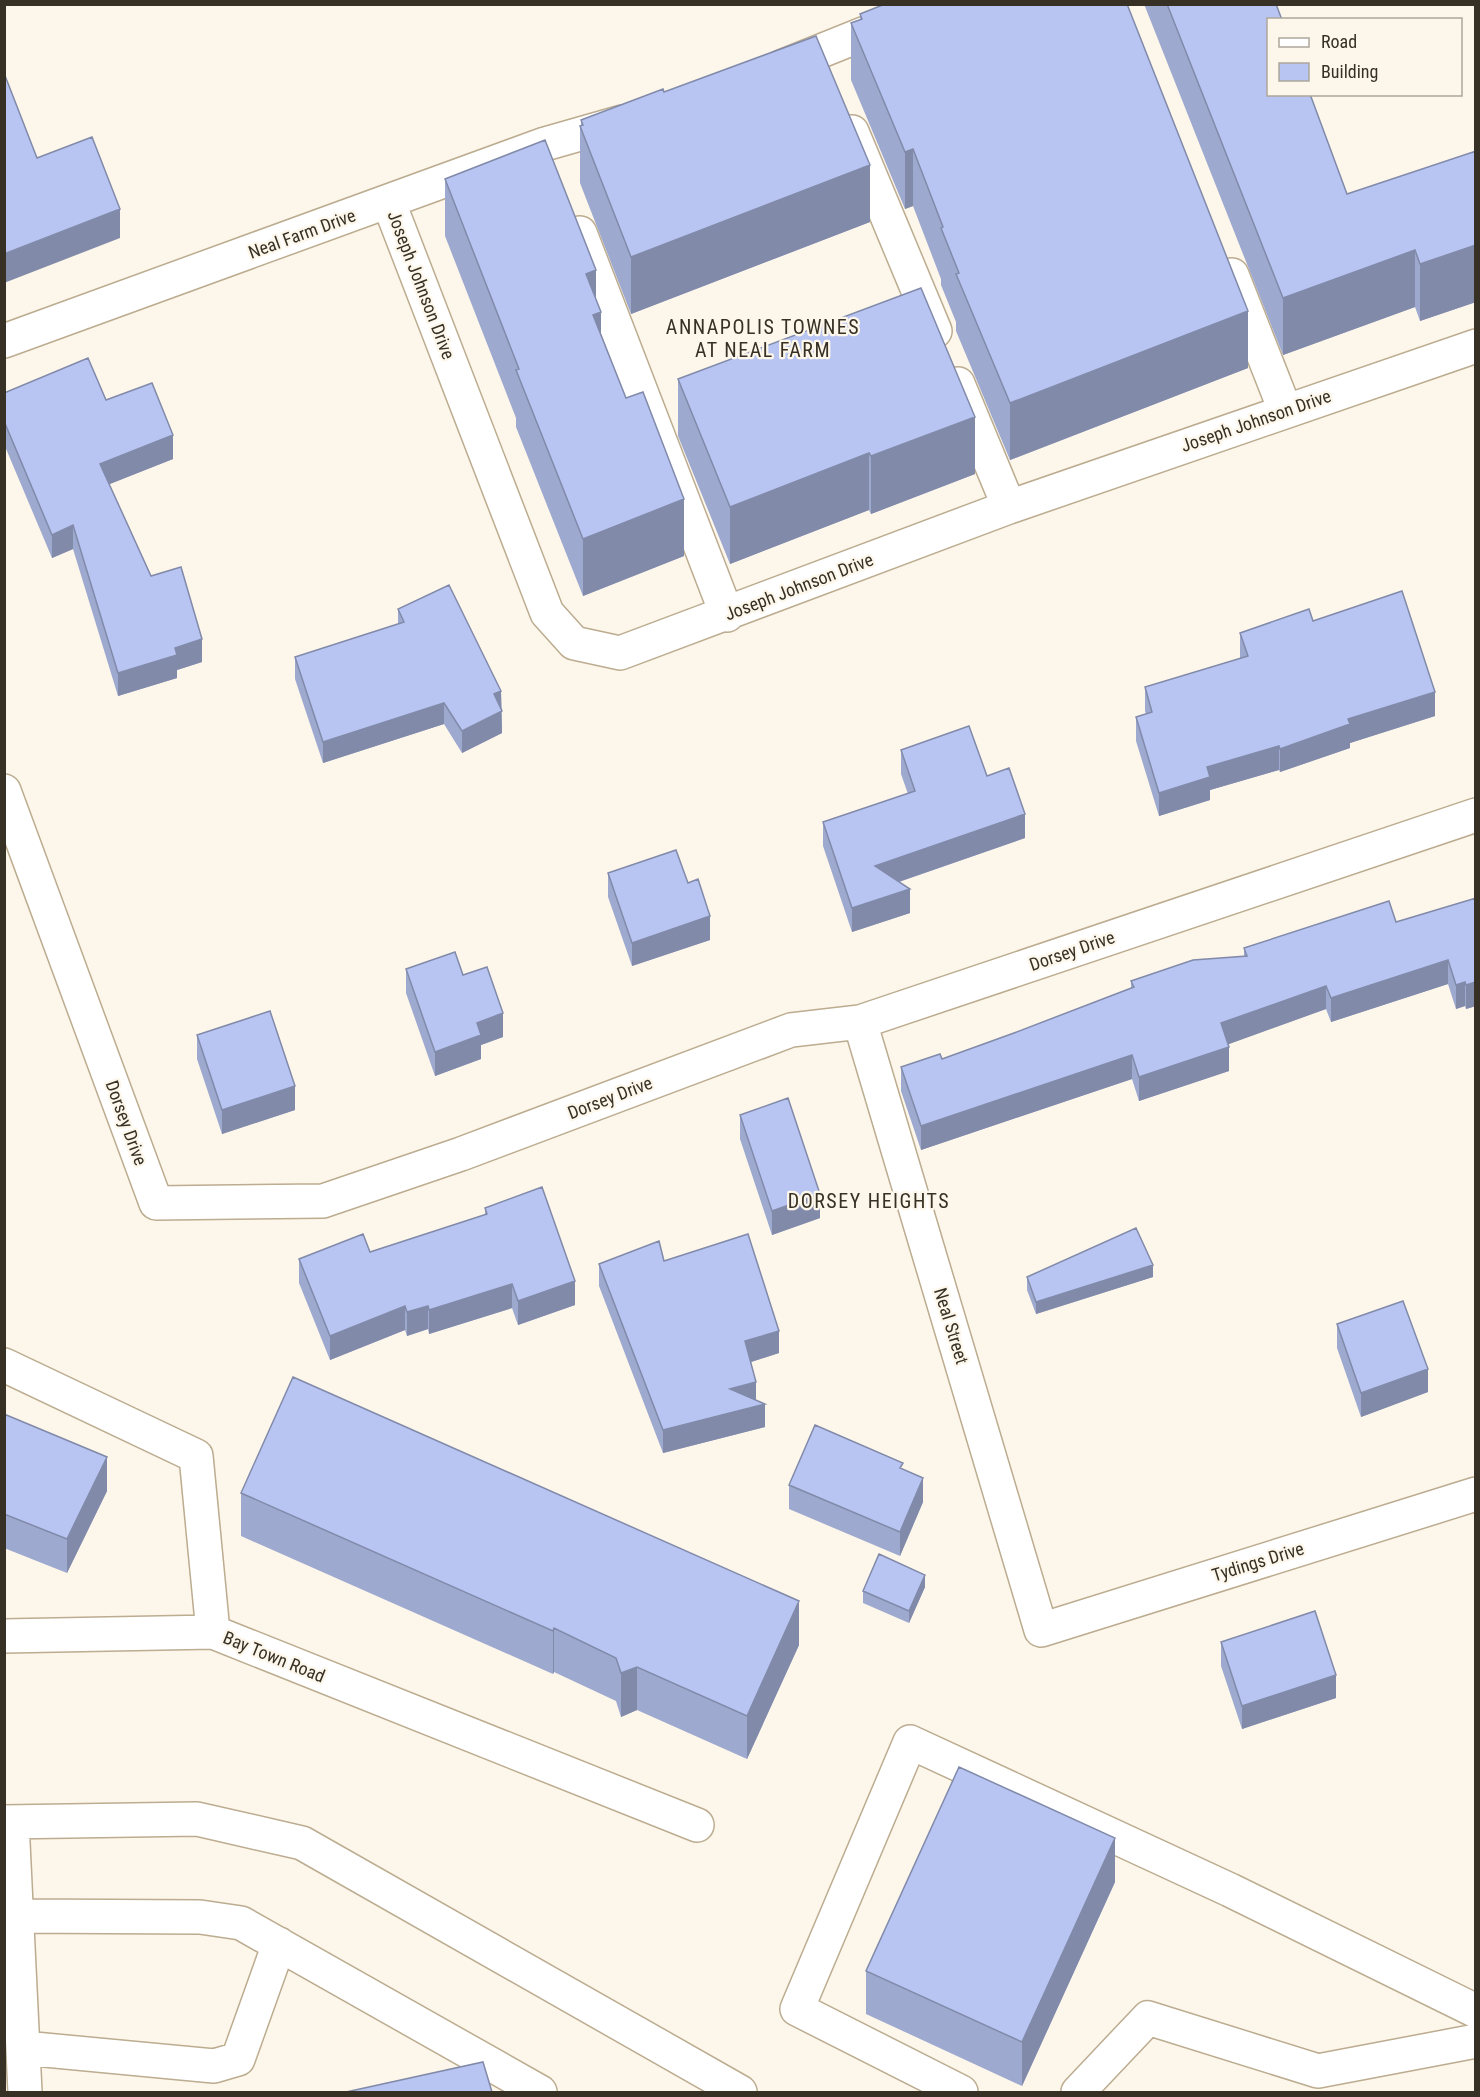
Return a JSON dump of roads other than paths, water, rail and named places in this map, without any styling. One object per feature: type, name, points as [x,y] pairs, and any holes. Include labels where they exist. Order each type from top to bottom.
[{"type":"street","points":[[756,77],[824,65],[938,4]]},
{"type":"street","points":[[843,109],[1009,507]]},
{"type":"street","name":"Neal Farm Drive","points":[[4,341],[389,203],[546,144],[648,114]]},
{"type":"street","points":[[546,144],[558,177]]},
{"type":"street","name":"Joseph Johnson Drive","points":[[389,203],[547,612],[574,643],[620,653],[727,615],[1009,507],[1476,346]]},
{"type":"street","points":[[571,210],[727,615]]},
{"type":"street","points":[[1220,246],[1285,410]]},
{"type":"street","name":"Dorsey Drive","points":[[4,791],[156,1203],[323,1201],[472,1150],[791,1030],[860,1022],[1476,815]]},
{"type":"street","name":"Neal Street","points":[[860,1022],[1041,1630]]},
{"type":"street","name":"Bay Town Road","points":[[4,1365],[196,1456],[213,1632],[697,1825]]},
{"type":"street","name":"Tydings Drive","points":[[1041,1630],[1476,1494]]},
{"type":"street","points":[[4,1636],[213,1632]]},
{"type":"street","points":[[961,2092],[797,2009],[910,1742],[1230,1890],[1476,2011]]},
{"type":"street","points":[[25,2092],[17,1916],[8,1822],[197,1819],[302,1843],[691,2081],[740,2092]]},
{"type":"street","points":[[17,1916],[200,1917],[241,1923],[540,2092]]},
{"type":"street","points":[[24,2048],[214,2067],[238,2059],[279,1944]]},
{"type":"street","points":[[1078,2092],[1148,2018],[1318,2071],[1476,2041]]},
{"type":"district","name":"ANNAPOLIS TOWNES AT NEAL FARM","points":[[763,338]]},
{"type":"district","name":"DORSEY HEIGHTS","points":[[869,1201]]}]
